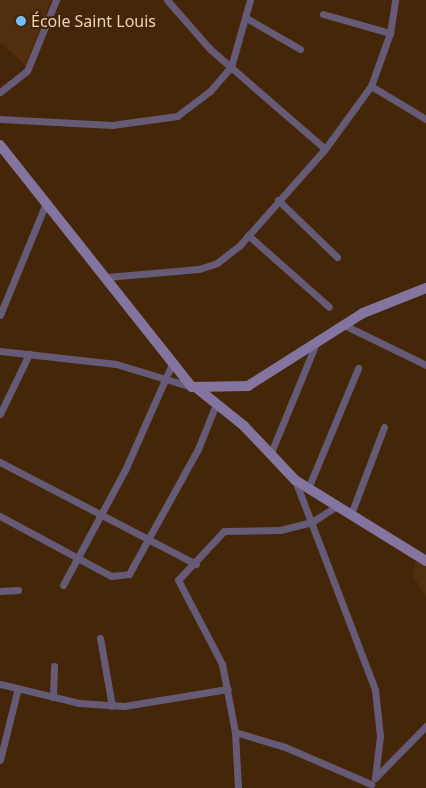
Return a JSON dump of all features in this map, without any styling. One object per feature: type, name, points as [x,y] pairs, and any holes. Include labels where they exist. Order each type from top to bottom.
[{"type":"street","points":[[0,92],[27,71],[56,0]]},
{"type":"street","points":[[167,0],[231,67],[325,148]]},
{"type":"street","points":[[0,119],[60,125],[159,122],[198,101],[231,67],[248,19],[250,0]]},
{"type":"street","points":[[107,277],[199,269],[230,255],[325,148],[371,86],[390,33],[395,0]]},
{"type":"street","points":[[323,14],[390,33]]},
{"type":"street","points":[[248,19],[300,49]]},
{"type":"street","points":[[371,86],[426,119]]},
{"type":"street","points":[[0,145],[107,277],[172,364],[195,388],[216,404],[295,480],[375,690],[380,736],[372,784]]},
{"type":"street","points":[[278,200],[337,257]]},
{"type":"street","points":[[0,315],[46,203]]},
{"type":"street","points":[[248,235],[329,308]]},
{"type":"street","points":[[0,351],[116,364],[195,388],[248,386],[314,348],[344,324],[426,288]]},
{"type":"street","points":[[344,324],[426,365]]},
{"type":"street","points":[[270,455],[314,348]]},
{"type":"street","points":[[0,414],[30,354]]},
{"type":"street","points":[[64,585],[80,556],[172,364]]},
{"type":"street","points":[[310,486],[358,368]]},
{"type":"street","points":[[0,516],[80,556],[111,576],[122,577],[133,571],[152,538],[216,404]]},
{"type":"street","points":[[350,514],[384,428]]},
{"type":"street","points":[[0,462],[100,514],[152,538],[196,564]]},
{"type":"street","points":[[295,480],[310,486],[337,506],[426,561]]},
{"type":"street","points":[[238,788],[235,732],[228,689],[216,649],[178,585],[224,531],[266,532],[312,522],[337,506]]},
{"type":"street","points":[[0,591],[18,590]]},
{"type":"street","points":[[100,638],[112,706]]},
{"type":"street","points":[[53,697],[54,666]]},
{"type":"street","points":[[0,684],[53,697],[112,706],[228,689]]},
{"type":"street","points":[[0,760],[18,688]]},
{"type":"street","points":[[372,784],[426,726]]},
{"type":"street","points":[[235,732],[285,747],[372,784]]},
{"type":"shaded area","name":"École Saint Louis","points":[[0,0],[51,0],[26,66],[0,42]]},
{"type":"shaded area","points":[[416,560],[426,565],[426,597],[412,574]]},
{"type":"place","name":"École Saint Louis","points":[[21,21]]}]
